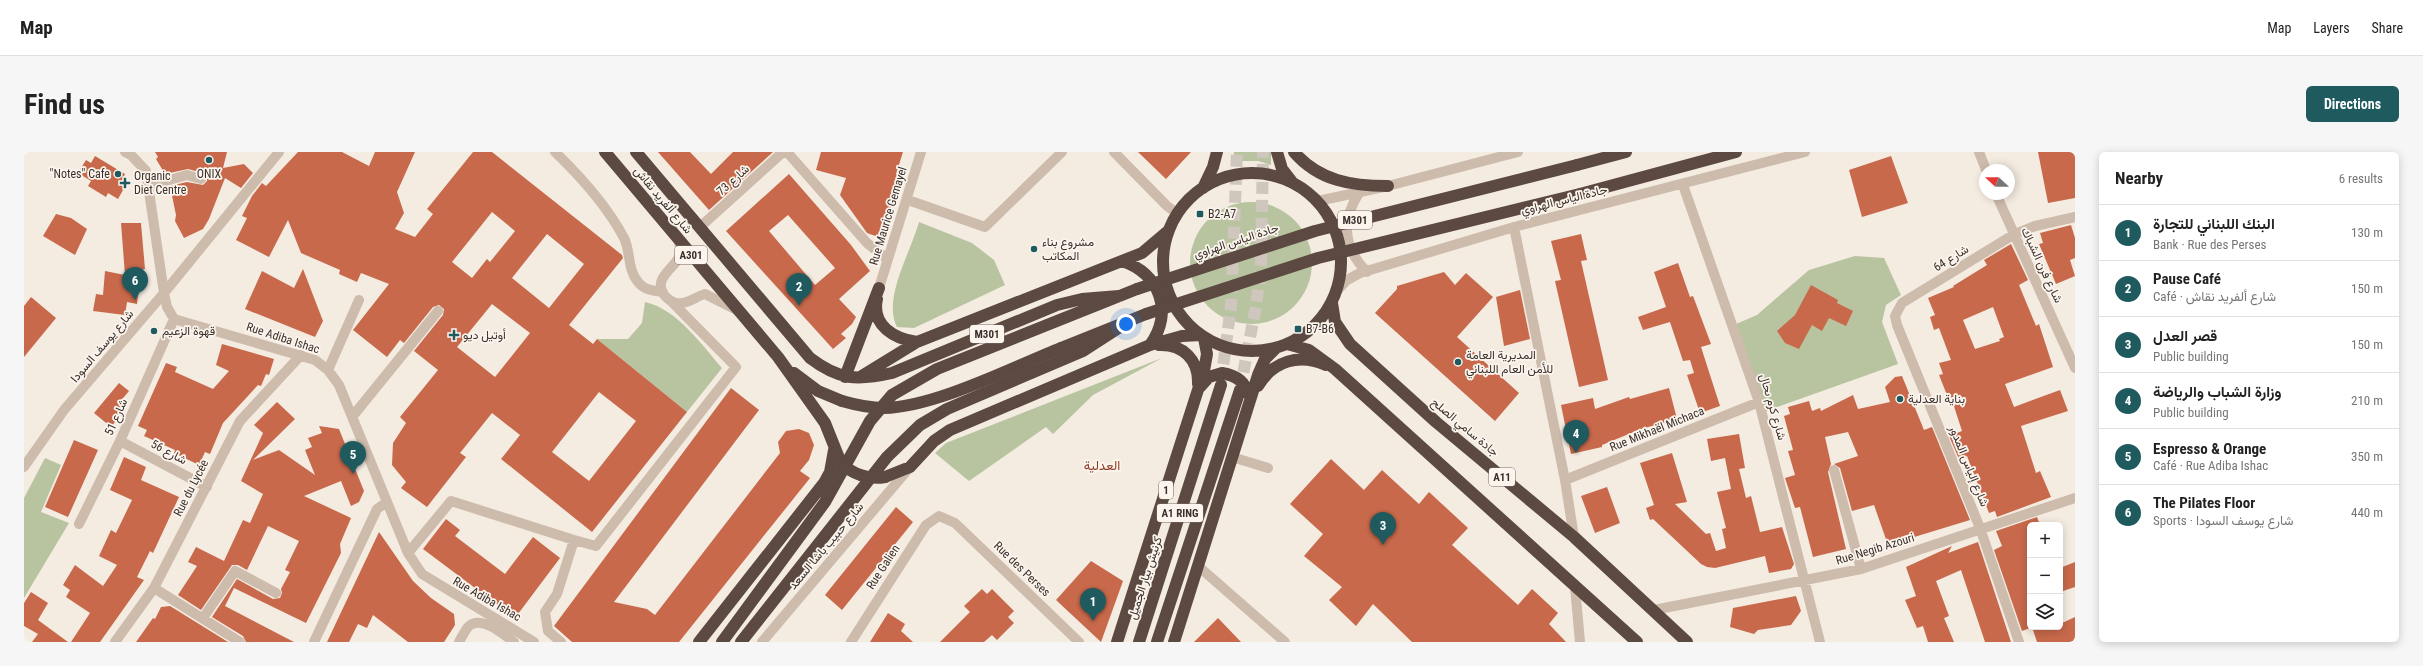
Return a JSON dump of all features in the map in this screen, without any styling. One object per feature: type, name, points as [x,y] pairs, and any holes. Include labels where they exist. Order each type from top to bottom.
[{"type":"highway","name":"شارع ألفريد نقاش","points":[[605,152],[778,357]]},
{"type":"highway","name":"شارع ألفريد نقاش","points":[[636,152],[810,358],[825,369],[851,378]]},
{"type":"highway","points":[[1202,188],[1223,178],[1246,173],[1270,174],[1292,182],[1318,201],[1332,220],[1340,243],[1342,268],[1337,291],[1332,303],[1320,320],[1305,334],[1282,346],[1264,351],[1227,348],[1203,336],[1186,322],[1174,306],[1167,288],[1163,268],[1164,248],[1170,229],[1178,214],[1189,200],[1202,188],[1210,175],[1217,152]]},
{"type":"highway","points":[[1276,152],[1282,169],[1292,182]]},
{"type":"highway","points":[[1294,152],[1304,163],[1329,178],[1359,185],[1388,186]]},
{"type":"highway","name":"جادة الياس الهراوي","points":[[1119,296],[1315,231],[1626,152]]},
{"type":"highway","name":"جادة الياس الهراوي","points":[[1131,320],[1318,258],[1580,194],[1736,152]]},
{"type":"highway","points":[[851,378],[916,342],[1122,261],[1147,249],[1170,229]]},
{"type":"highway","points":[[1122,261],[1135,266],[1146,273],[1160,295],[1162,321],[1157,334],[1150,345]]},
{"type":"highway","points":[[879,288],[876,304],[879,319],[888,332],[901,340],[916,342]]},
{"type":"highway","points":[[851,378],[879,288]]},
{"type":"highway","points":[[722,642],[825,502],[870,421],[892,395],[937,369],[1119,296]]},
{"type":"highway","name":"M301","points":[[851,378],[892,373],[1057,305],[1082,299],[1119,296]]},
{"type":"highway","name":"جادة سامي الصلح","points":[[1332,303],[1335,322],[1350,344],[1436,422],[1574,537],[1687,642]]},
{"type":"highway","points":[[741,642],[887,457],[920,425],[947,409],[1083,351],[1131,320]]},
{"type":"highway","name":"M301","points":[[778,357],[795,374],[818,391],[842,402],[885,408],[910,404],[941,396],[1131,320]]},
{"type":"highway","points":[[778,357],[825,423],[834,449],[841,463],[856,474],[871,478],[884,477],[910,467],[934,441],[950,430],[1150,345],[1182,336],[1203,336]]},
{"type":"highway","name":"1","points":[[1117,642],[1207,358],[1203,336]]},
{"type":"highway","points":[[1150,345],[1173,346],[1185,352],[1197,370],[1197,391]]},
{"type":"highway","points":[[1174,642],[1262,364],[1282,346]]},
{"type":"highway","name":"A11","points":[[1282,346],[1309,350],[1335,369],[1575,588],[1637,642]]},
{"type":"highway","points":[[1248,405],[1266,375],[1279,365],[1301,359],[1316,362],[1335,369]]},
{"type":"highway","points":[[1197,391],[1214,375],[1226,374],[1243,384],[1247,389],[1248,405]]},
{"type":"highway","name":"كرنيش بيار الجميل","points":[[1139,642],[1221,385]]},
{"type":"highway","name":"A1 RING","points":[[1157,642],[1240,390]]},
{"type":"highway","points":[[699,642],[824,483],[830,472],[834,449]]},
{"type":"street","points":[[125,152],[131,155],[146,171],[164,293],[167,307],[174,319]]},
{"type":"street","name":"شارع يوسف السودا","points":[[24,467],[64,410],[164,293],[279,152]]},
{"type":"street","points":[[555,152],[584,180],[625,240],[630,268],[638,283],[649,290],[663,292]]},
{"type":"street","name":"شارع 73","points":[[700,226],[784,152]]},
{"type":"street","points":[[787,152],[866,243],[887,259]]},
{"type":"street","name":"Rue Maurice Gemayel","points":[[879,288],[887,259],[908,200],[921,152]]},
{"type":"street","points":[[908,200],[985,227],[1062,152]]},
{"type":"street","points":[[1114,152],[1167,206],[1178,214]]},
{"type":"street","points":[[1318,201],[1388,186],[1518,152]]},
{"type":"street","name":"جادة الياس الهراوي","points":[[1337,291],[1348,280],[1367,272],[1514,227],[1683,185],[1805,152]]},
{"type":"street","points":[[1979,152],[1984,164]]},
{"type":"street","points":[[148,186],[187,174],[201,179]]},
{"type":"street","name":"شارع كرم ىحال","points":[[1683,185],[1759,402],[1820,642]]},
{"type":"street","points":[[1359,193],[1351,205],[1346,219],[1346,234],[1349,248],[1356,261],[1367,272]]},
{"type":"street","name":"شارع فرن الشباك","points":[[1999,200],[2075,368]]},
{"type":"street","name":"شارع 64","points":[[1902,303],[2013,234],[2035,226],[2075,217]]},
{"type":"street","points":[[1514,227],[1565,480],[1574,537]]},
{"type":"street","points":[[408,553],[451,501],[596,546],[736,367],[663,292],[661,280],[664,274],[675,264],[680,254],[679,240]]},
{"type":"street","points":[[671,301],[683,303],[705,294],[720,300],[737,310]]},
{"type":"street","points":[[328,370],[359,300]]},
{"type":"street","name":"شارع إلياس المدور","points":[[1902,303],[1895,316],[1897,325],[1980,528],[2019,642]]},
{"type":"street","points":[[352,417],[438,311]]},
{"type":"street","name":"Rue Adiba Ishac","points":[[174,319],[315,360],[328,370],[339,385],[408,553],[422,574],[534,642]]},
{"type":"street","name":"شارع 51","points":[[79,524],[120,441],[174,319]]},
{"type":"street","name":"Rue du Lycée","points":[[115,642],[154,588],[240,421],[301,356]]},
{"type":"street","name":"Rue Mikhaël Michaca","points":[[1565,480],[1759,402]]},
{"type":"street","name":"شارع 56","points":[[120,441],[207,487]]},
{"type":"street","points":[[1232,457],[1268,468]]},
{"type":"street","name":"شارع حبيب باشا السعد","points":[[762,642],[910,467]]},
{"type":"street","points":[[1834,470],[1862,570]]},
{"type":"street","name":"Rue Negib Azouri","points":[[1654,610],[1862,570],[1980,528],[2075,498]]},
{"type":"street","points":[[314,642],[377,509],[387,502]]},
{"type":"street","name":"Rue Galien","points":[[851,642],[926,526],[934,518],[945,517]]},
{"type":"street","name":"Rue des Perses","points":[[945,517],[955,523],[1079,642]]},
{"type":"street","points":[[561,642],[548,631],[545,612],[557,594],[574,540]]},
{"type":"street","points":[[1198,566],[1285,642]]},
{"type":"street","points":[[203,618],[235,571],[276,593]]},
{"type":"street","points":[[154,588],[240,642]]},
{"type":"street","points":[[1575,588],[1580,642]]},
{"type":"street","points":[[459,642],[470,626],[478,623],[488,625],[514,642]]},
{"type":"green space","points":[[1234,152],[1271,152],[1271,165],[1258,161],[1234,161]]},
{"type":"green space","points":[[1251,202],[1263,203],[1274,207],[1285,212],[1294,220],[1302,229],[1307,240],[1311,251],[1311,275],[1307,286],[1302,297],[1294,306],[1285,314],[1274,319],[1263,323],[1251,324],[1239,323],[1228,319],[1217,314],[1208,306],[1200,297],[1195,286],[1191,275],[1190,263],[1191,251],[1195,240],[1200,229],[1208,220],[1217,212],[1228,207],[1239,203]]},
{"type":"green space","points":[[919,222],[972,243],[994,260],[1005,285],[914,328],[897,327],[893,316],[895,289]]},
{"type":"green space","points":[[1855,256],[1884,258],[1901,295],[1886,305],[1882,322],[1898,364],[1766,411],[1736,324],[1757,315],[1809,270]]},
{"type":"green space","points":[[645,302],[668,312],[678,320],[697,338],[722,368],[687,412],[597,339],[628,339],[642,323]]},
{"type":"green space","points":[[1162,358],[1093,395],[1053,434],[1046,427],[969,481],[935,453],[946,443]]},
{"type":"green space","points":[[45,458],[61,465],[41,512],[69,523],[24,598],[24,498]]},
{"type":"building","points":[[155,152],[227,152],[223,168],[244,164],[253,173],[241,188],[225,178],[209,219],[203,229],[184,238],[175,221],[176,215],[170,186],[187,182],[203,185],[207,181],[207,177],[203,173],[188,169],[165,174],[156,159],[158,157]]},
{"type":"building","points":[[298,152],[342,152],[369,166],[375,152],[415,152],[397,192],[404,213],[395,229],[415,237],[433,214],[427,209],[473,152],[492,152],[622,255],[623,258],[569,325],[593,344],[597,339],[687,412],[592,532],[501,459],[520,435],[492,413],[460,453],[466,457],[427,507],[401,488],[406,482],[392,465],[393,443],[406,423],[400,417],[438,370],[414,351],[443,315],[444,309],[439,305],[433,307],[404,343],[400,340],[387,357],[353,330],[389,284],[361,273],[357,282],[339,274],[340,270],[301,253],[288,220],[269,257],[236,240],[247,218],[242,216],[252,196],[262,183],[266,186]],"holes":[[[492,212],[515,231],[490,262],[487,259],[472,278],[452,262]],[[547,234],[584,264],[549,308],[512,278]],[[492,304],[530,333],[495,377],[457,347]],[[599,392],[636,421],[589,481],[552,452]]]},
{"type":"building","points":[[658,152],[690,152],[711,174],[733,152],[773,152],[709,210]]},
{"type":"building","points":[[821,152],[903,152],[896,174],[901,176],[881,238],[867,233],[840,195],[846,178],[816,170]]},
{"type":"building","points":[[1138,152],[1191,152],[1166,179]]},
{"type":"building","points":[[2038,152],[2075,152],[2075,198],[2048,203]]},
{"type":"building","points":[[95,156],[125,174],[122,180],[127,183],[118,199],[108,193],[106,197],[88,186],[91,181],[78,173],[86,160],[91,163]]},
{"type":"building","points":[[1891,156],[1908,203],[1862,217],[1849,170]]},
{"type":"building","points":[[789,174],[851,245],[870,271],[839,299],[856,317],[852,324],[841,334],[846,338],[833,349],[726,231]],"holes":[[[788,215],[835,268],[815,285],[769,231]]]},
{"type":"building","points":[[56,214],[71,218],[87,229],[75,255],[43,236]]},
{"type":"building","points":[[121,223],[141,223],[145,269],[141,270],[137,304],[127,302],[125,315],[93,311],[96,294],[103,295],[105,271],[125,275]]},
{"type":"building","points":[[2071,225],[2075,238],[2075,258],[2070,260],[2075,276],[2056,284],[2039,244],[2043,243],[2040,233]]},
{"type":"building","points":[[1581,234],[1587,260],[1581,261],[1608,380],[1579,387],[1555,281],[1561,280],[1551,241]]},
{"type":"building","points":[[2011,244],[2028,280],[2019,285],[2036,326],[2039,324],[2053,367],[2005,384],[2014,407],[2060,390],[2068,411],[2021,426],[2036,473],[2040,471],[2051,497],[1997,517],[1995,511],[1989,513],[1967,456],[1959,459],[1949,436],[1962,431],[1950,394],[1947,395],[1939,375],[1943,374],[1939,363],[1951,360],[1939,328],[1934,330],[1930,317],[1935,315],[1928,298],[1954,287],[1953,286],[1987,265],[1984,260]],"holes":[[[1993,307],[2004,337],[1999,339],[2000,341],[1975,349],[1963,320]]]},
{"type":"building","points":[[1678,263],[1690,297],[1693,296],[1711,344],[1701,347],[1720,406],[1700,413],[1687,375],[1694,373],[1690,360],[1683,361],[1670,322],[1643,330],[1638,317],[1666,307],[1654,272]]},
{"type":"building","points":[[303,269],[323,321],[315,337],[245,309],[262,271],[294,288]]},
{"type":"building","name":"المديرية العامة للأمن العام اللبناني","points":[[1444,272],[1455,285],[1466,273],[1493,297],[1457,337],[1519,393],[1495,421],[1375,313],[1397,289],[1397,286]]},
{"type":"building","points":[[1811,285],[1838,300],[1837,303],[1853,311],[1846,326],[1829,318],[1822,331],[1812,325],[1799,349],[1785,343],[1777,331],[1795,315]]},
{"type":"building","points":[[1520,290],[1530,339],[1504,346],[1496,297]]},
{"type":"building","points":[[31,297],[56,318],[24,357],[24,306]]},
{"type":"building","points":[[222,344],[274,359],[269,375],[266,374],[261,386],[258,385],[223,423],[210,454],[205,452],[199,465],[174,453],[175,450],[144,436],[147,430],[138,426],[166,363],[177,367],[175,372],[213,389],[229,371],[216,365]]},
{"type":"building","points":[[1902,376],[1924,430],[1932,427],[1970,520],[1888,545],[1874,505],[1852,511],[1840,468],[1834,464],[1858,456],[1848,432],[1825,437],[1831,464],[1828,472],[1846,549],[1813,557],[1800,507],[1795,508],[1785,478],[1795,475],[1788,451],[1793,450],[1784,416],[1790,414],[1788,407],[1809,401],[1812,411],[1820,408],[1821,411],[1853,395],[1858,409],[1890,402],[1885,387],[1895,377]]},
{"type":"building","points":[[119,383],[129,391],[119,403],[126,408],[111,427],[94,413]]},
{"type":"building","points":[[731,388],[759,410],[614,602],[647,609],[655,615],[780,453],[778,442],[786,431],[799,429],[809,433],[814,445],[809,460],[800,471],[810,478],[679,642],[572,642],[554,626]]},
{"type":"building","points":[[1669,388],[1677,419],[1641,429],[1602,445],[1602,447],[1571,454],[1561,405],[1593,398],[1595,409],[1629,397],[1630,399]]},
{"type":"building","points":[[277,402],[295,419],[253,460],[279,450],[315,475],[305,450],[312,447],[308,438],[322,433],[319,426],[339,429],[364,491],[359,502],[351,506],[341,481],[304,496],[351,518],[340,544],[341,553],[306,623],[234,588],[225,606],[294,642],[246,642],[243,636],[212,617],[237,579],[273,599],[280,598],[282,593],[281,589],[290,572],[285,570],[299,541],[268,526],[247,570],[238,565],[232,565],[201,610],[178,595],[197,566],[188,562],[196,547],[224,561],[243,520],[250,523],[263,494],[241,481],[263,433],[254,425]]},
{"type":"building","points":[[1739,434],[1745,468],[1739,469],[1746,498],[1751,496],[1760,532],[1782,527],[1794,564],[1791,569],[1769,573],[1765,556],[1715,568],[1707,567],[1701,564],[1653,519],[1650,520],[1646,508],[1654,505],[1640,463],[1672,453],[1687,502],[1675,504],[1706,534],[1710,533],[1716,551],[1726,548],[1722,529],[1726,528],[1717,492],[1731,489],[1725,458],[1711,461],[1707,439]]},
{"type":"building","points":[[74,440],[98,450],[68,517],[45,507]]},
{"type":"building","points":[[124,457],[146,467],[141,480],[179,497],[153,553],[150,551],[137,577],[144,580],[100,642],[71,642],[90,613],[66,597],[70,590],[63,585],[75,565],[103,586],[117,565],[99,556],[111,530],[116,533],[132,500],[110,490]]},
{"type":"building","points":[[1331,459],[1364,490],[1382,470],[1419,504],[1429,492],[1468,528],[1452,545],[1518,605],[1532,589],[1558,613],[1549,624],[1566,642],[1412,642],[1373,604],[1356,626],[1329,600],[1342,587],[1304,556],[1323,534],[1290,504]]},
{"type":"building","points":[[1607,487],[1620,523],[1595,533],[1581,496]]},
{"type":"building","points":[[896,507],[913,522],[842,610],[825,595]]},
{"type":"building","points":[[2037,517],[2039,522],[2027,522],[2027,629],[2022,631],[1994,550],[2002,546],[1996,531]]},
{"type":"building","points":[[446,519],[460,530],[455,536],[505,574],[533,537],[560,558],[515,618],[423,549]]},
{"type":"building","points":[[379,532],[413,581],[431,598],[454,614],[455,625],[444,642],[408,642],[373,615],[367,628],[358,624],[349,642],[327,642]]},
{"type":"building","points":[[1978,542],[2011,642],[1985,642],[1961,570],[1936,581],[1949,616],[1944,618],[1954,642],[1928,642],[1923,626],[1917,628],[1905,600],[1916,596],[1906,567],[1952,546],[1948,553]]},
{"type":"building","points":[[1091,561],[1123,581],[1101,642],[1056,600]]},
{"type":"building","points":[[2075,562],[2075,587],[2063,591],[2063,567]]},
{"type":"building","points":[[982,589],[987,594],[992,589],[1014,611],[1008,617],[1014,623],[997,640],[992,635],[984,642],[940,642],[970,612],[964,606]]},
{"type":"building","points":[[31,592],[48,603],[38,620],[68,642],[32,642],[38,634],[24,626],[24,603]]},
{"type":"building","points":[[1796,596],[1801,611],[1791,625],[1758,630],[1754,634],[1730,627],[1733,608]]},
{"type":"building","points":[[170,606],[228,642],[136,642],[153,618],[155,619],[161,607]]},
{"type":"building","points":[[888,613],[905,624],[901,631],[913,642],[870,642]]},
{"type":"building","points":[[2075,617],[2075,642],[2037,642],[2033,630],[2063,630],[2063,623]]},
{"type":"building","points":[[1218,618],[1241,642],[1194,642]]},
{"type":"tunnel","points":[[1221,382],[1231,306],[1237,152]]},
{"type":"tunnel","points":[[1240,390],[1256,306],[1261,264],[1263,152]]},
{"type":"place","name":"ONIX","points":[[209,160]]},
{"type":"place","name":"\"Notes\" Cafe","points":[[118,174]]},
{"type":"place","name":"Organic Diet Centre","points":[[125,183]]},
{"type":"place","name":"B2-A7","points":[[1200,214]]},
{"type":"place","name":"مشروع بناء المكاتب","points":[[1034,249]]},
{"type":"place","name":"The Pilates Floor","points":[[135,300]]},
{"type":"place","name":"Pause Café","points":[[799,306]]},
{"type":"place","name":"B7-B6","points":[[1298,329]]},
{"type":"place","name":"قهوة الزعيم","points":[[154,331]]},
{"type":"place","name":"أوتيل ديو","points":[[454,335]]},
{"type":"place","name":"المديرية العامة للأمن العام اللبناني","points":[[1458,362]]},
{"type":"place","name":"بناية العدلية","points":[[1900,399]]},
{"type":"place","name":"وزارة الشباب والرياضة","points":[[1576,453]]},
{"type":"place","name":"Espresso & Orange","points":[[353,474]]},
{"type":"place","name":"قصر العدل","points":[[1383,545]]},
{"type":"place","name":"البنك اللبناني للتجارة","points":[[1093,621]]},
{"type":"district","name":"العدلية","points":[[1102,465]]}]
